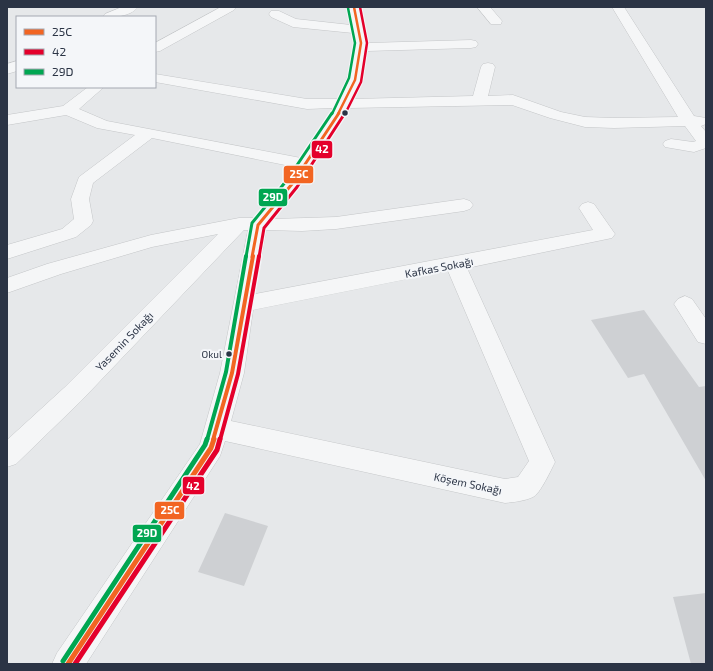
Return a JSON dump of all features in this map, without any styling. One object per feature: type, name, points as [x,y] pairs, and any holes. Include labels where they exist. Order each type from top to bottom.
[{"type":"street","points":[[111,16],[132,7]]},
{"type":"street","points":[[156,47],[230,7]]},
{"type":"street","name":"Yasemin Sokağı","points":[[7,456],[248,224],[292,184],[337,116],[355,80],[360,47],[359,30],[354,7]]},
{"type":"street","points":[[483,7],[496,21]]},
{"type":"street","points":[[618,7],[689,121],[706,143],[694,147],[671,144]]},
{"type":"street","points":[[275,14],[293,23],[359,30]]},
{"type":"street","points":[[360,47],[471,44]]},
{"type":"street","points":[[7,70],[16,66]]},
{"type":"street","points":[[480,100],[488,67]]},
{"type":"street","points":[[156,78],[307,104],[513,100],[556,115],[585,122],[614,123],[706,121]]},
{"type":"street","points":[[7,120],[68,110],[96,88]]},
{"type":"street","points":[[68,110],[103,125],[305,164]]},
{"type":"street","points":[[7,252],[69,233],[84,221],[80,199],[85,181],[149,133]]},
{"type":"street","points":[[7,286],[54,269],[151,241],[248,224],[302,225],[336,223],[464,206]]},
{"type":"street","name":"Kafkas Sokağı","points":[[243,304],[605,234],[588,208]]},
{"type":"street","points":[[68,664],[211,448],[232,374],[243,304],[248,224]]},
{"type":"street","name":"Köşem Sokağı","points":[[216,429],[505,491],[526,488],[542,462],[455,264]]},
{"type":"street","points":[[685,304],[706,336]]},
{"type":"building","points":[[644,310],[699,387],[706,386],[706,481],[644,374],[628,378],[591,320]]},
{"type":"building","points":[[225,513],[268,526],[244,586],[198,572]]},
{"type":"building","points":[[706,593],[706,664],[691,664],[673,597]]},
{"type":"transit line","name":"25C","points":[[68,664],[211,448],[232,373],[258,225],[292,184],[337,116],[355,80],[361,43],[354,7]]},
{"type":"transit line","name":"42","points":[[75,664],[217,450],[238,374],[264,228],[297,187],[342,119],[361,82],[367,43],[360,7]]},
{"type":"transit line","name":"29D","points":[[63,661],[205,445],[226,372],[252,223],[287,180],[332,113],[349,78],[355,43],[348,8]]},
{"type":"place","name":"Okul","points":[[229,354]]}]
